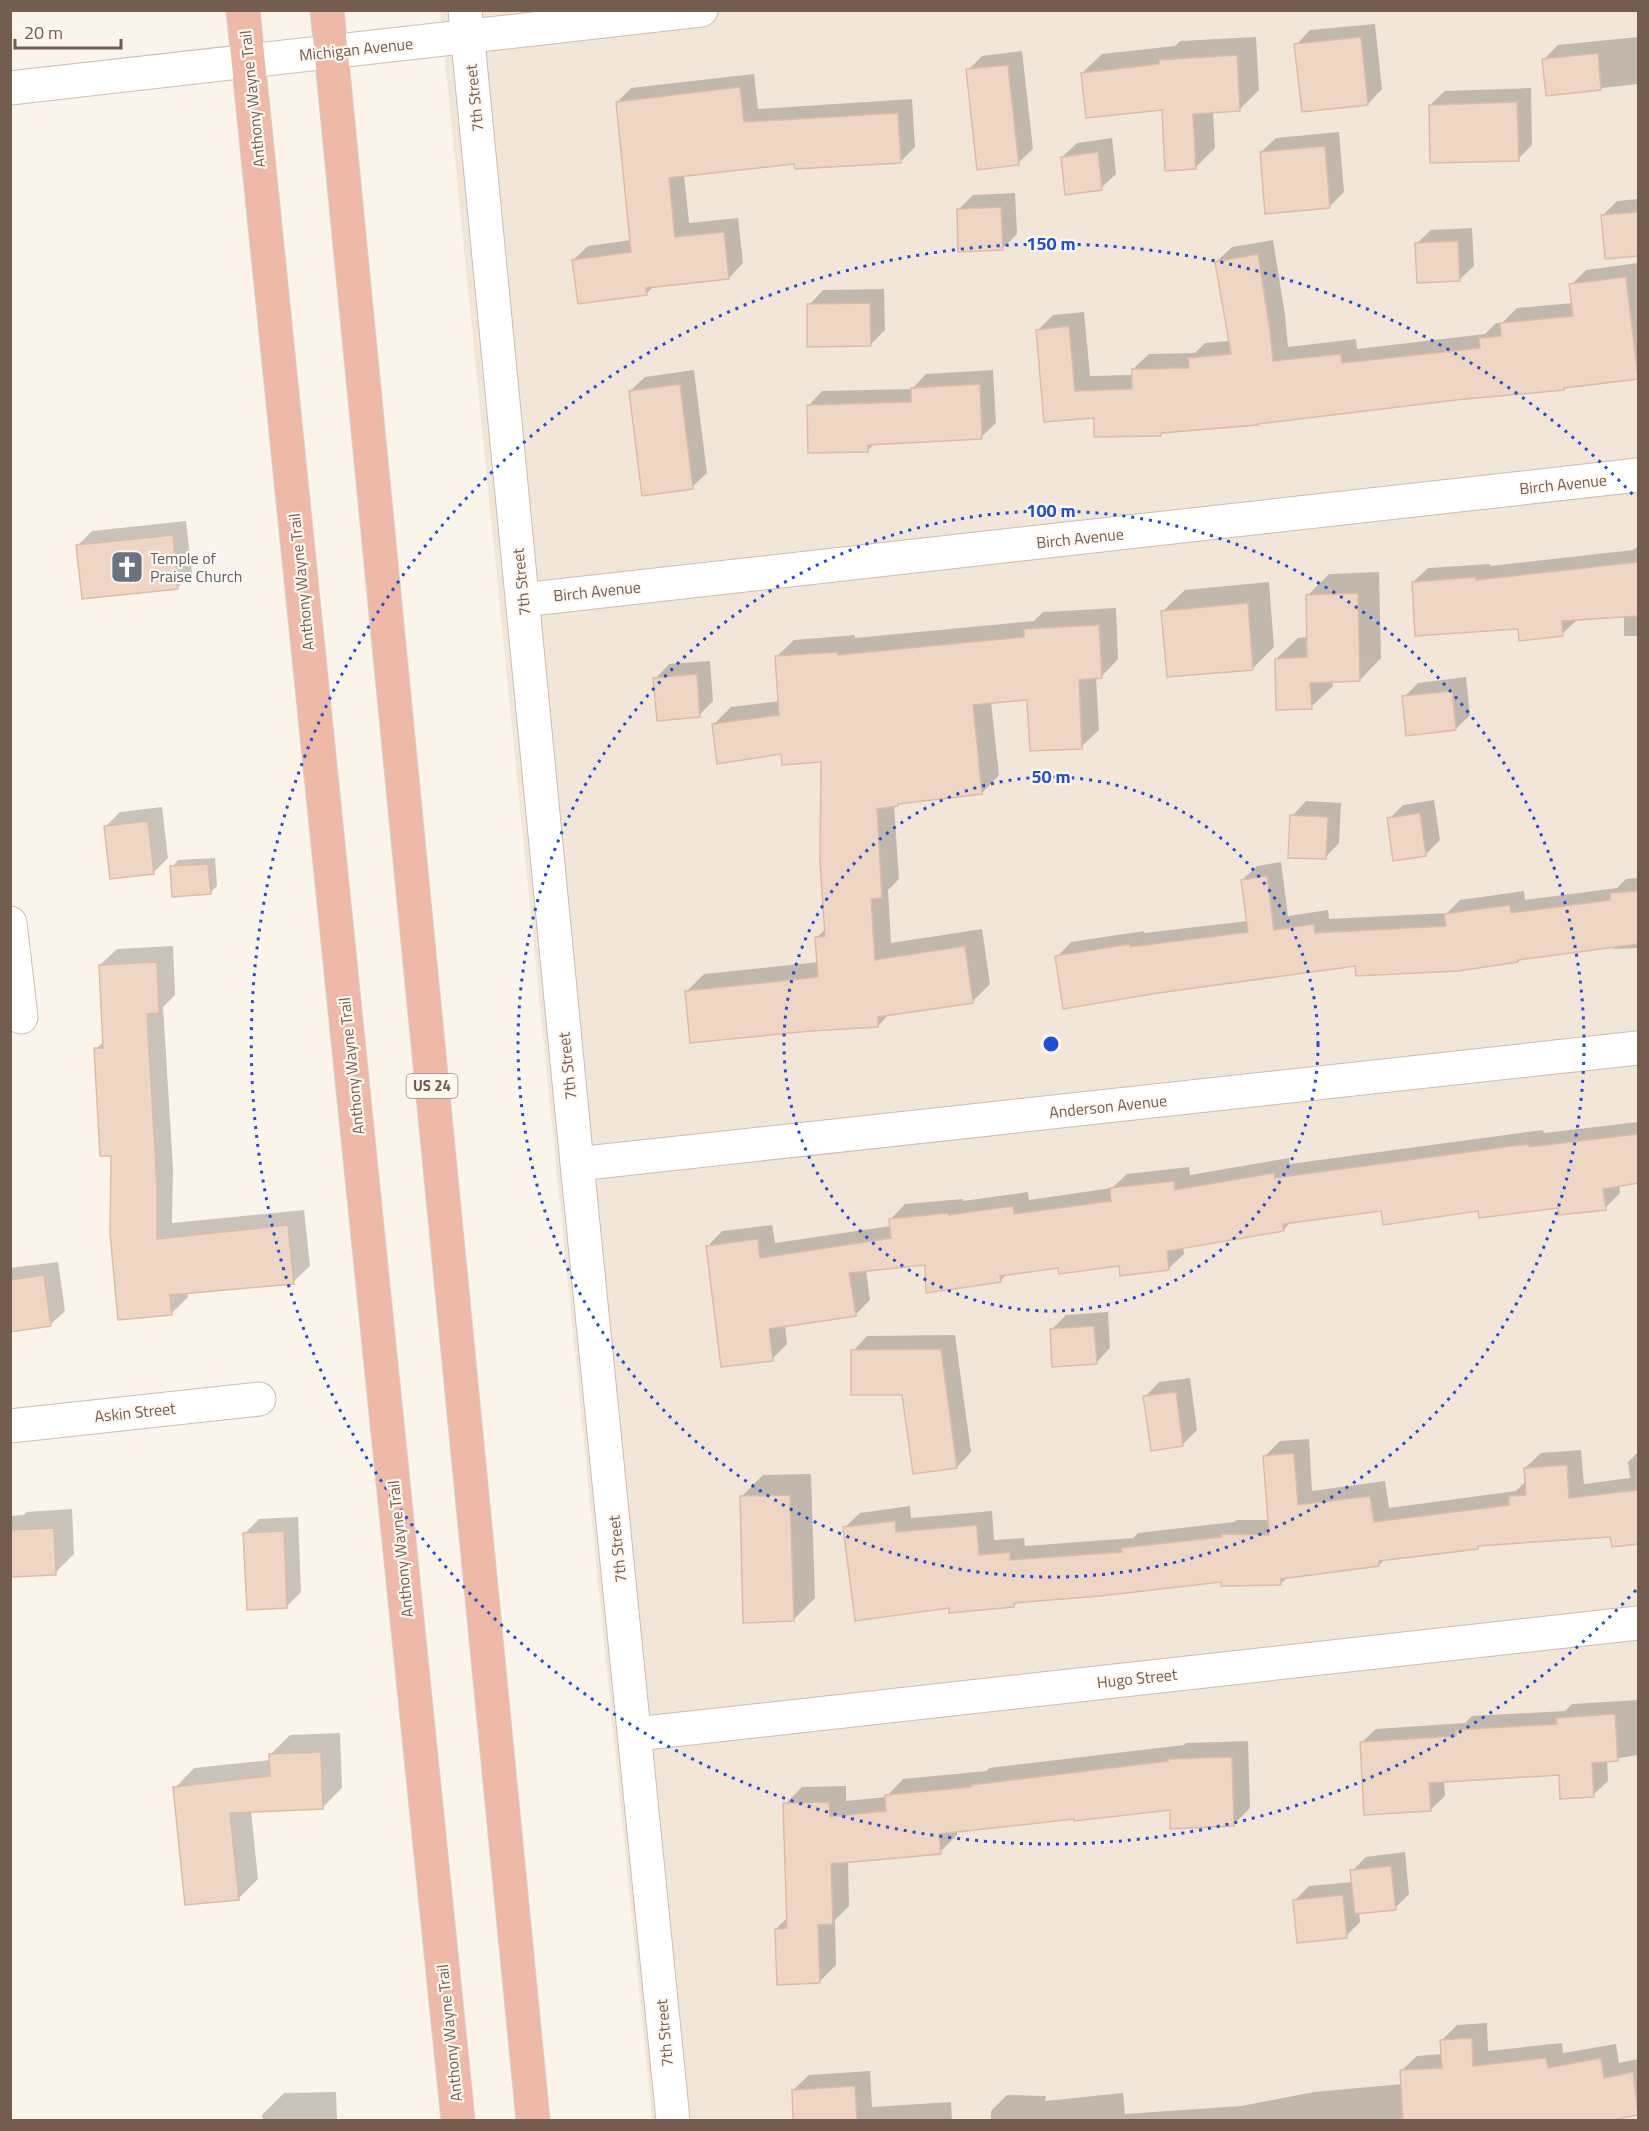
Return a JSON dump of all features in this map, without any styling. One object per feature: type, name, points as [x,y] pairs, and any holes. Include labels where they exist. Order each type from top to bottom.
[{"type":"highway","name":"Anthony Wayne Trail","points":[[243,10],[458,2121]]},
{"type":"highway","name":"US 24","points":[[327,10],[533,2121]]},
{"type":"street","name":"Michigan Avenue","points":[[10,88],[331,52],[466,23],[701,10]]},
{"type":"street","name":"7th Street","points":[[466,23],[673,2121]]},
{"type":"street","name":"Birch Avenue","points":[[522,600],[1638,475]]},
{"type":"street","points":[[10,923],[21,1017]]},
{"type":"street","name":"Anderson Avenue","points":[[577,1164],[1638,1048]]},
{"type":"street","name":"Askin Street","points":[[10,1426],[259,1399]]},
{"type":"street","name":"Hugo Street","points":[[636,1734],[1638,1623]]},
{"type":"shaded area","points":[[440,11],[1638,11],[1638,2120],[652,2120]]},
{"type":"building","points":[[1361,37],[1368,105],[1302,112],[1294,44]]},
{"type":"building","points":[[1598,53],[1601,90],[1546,96],[1542,59]]},
{"type":"building","points":[[1237,55],[1240,111],[1193,114],[1196,169],[1165,171],[1162,110],[1086,118],[1081,73],[1159,64],[1159,60]]},
{"type":"building","points":[[1008,65],[1019,165],[977,170],[966,69]]},
{"type":"building","points":[[740,87],[744,122],[898,113],[901,163],[795,169],[794,164],[669,178],[675,237],[724,232],[729,279],[646,288],[647,295],[578,304],[572,260],[631,252],[616,102]]},
{"type":"building","points":[[1517,102],[1519,161],[1430,163],[1429,105]]},
{"type":"building","points":[[1325,146],[1330,208],[1265,214],[1260,152]]},
{"type":"building","points":[[1098,152],[1102,190],[1065,195],[1061,157]]},
{"type":"building","points":[[1001,207],[1003,250],[958,252],[957,209]]},
{"type":"building","points":[[1638,212],[1638,256],[1605,259],[1601,215]]},
{"type":"building","points":[[1458,241],[1460,281],[1417,283],[1415,243]]},
{"type":"building","points":[[1258,254],[1273,361],[1341,354],[1342,363],[1480,348],[1479,338],[1501,336],[1500,323],[1573,316],[1569,284],[1626,277],[1638,379],[1564,388],[1564,390],[1456,400],[1258,425],[1161,433],[1161,436],[1094,437],[1094,418],[1044,422],[1036,330],[1069,326],[1075,391],[1132,389],[1132,369],[1189,368],[1188,358],[1231,354],[1215,262]]},
{"type":"building","points":[[870,303],[871,346],[807,347],[807,304]]},
{"type":"building","points":[[680,384],[693,489],[642,496],[629,391]]},
{"type":"building","points":[[980,384],[982,439],[868,445],[868,452],[808,453],[807,405],[911,402],[911,388]]},
{"type":"building","name":"Temple of Praise Church","points":[[173,535],[178,589],[82,599],[76,545]]},
{"type":"building","points":[[1638,562],[1638,616],[1562,621],[1563,636],[1519,641],[1518,629],[1415,636],[1412,582],[1476,577],[1476,580]]},
{"type":"building","points":[[1358,593],[1360,681],[1310,683],[1312,709],[1276,710],[1275,659],[1307,657],[1306,595]]},
{"type":"building","points":[[1248,603],[1253,670],[1167,677],[1161,611]]},
{"type":"building","points":[[1099,625],[1102,678],[1079,680],[1082,749],[1030,751],[1027,700],[973,705],[982,794],[898,804],[898,806],[877,809],[882,898],[871,899],[875,960],[965,946],[973,1003],[878,1017],[878,1027],[690,1043],[685,991],[818,977],[815,937],[825,936],[820,863],[821,762],[782,765],[781,754],[717,764],[712,724],[779,715],[775,656],[838,652],[838,655],[1024,637],[1024,629]]},
{"type":"building","points":[[697,674],[700,717],[657,721],[653,678]]},
{"type":"building","points":[[1452,691],[1456,730],[1406,736],[1402,696]]},
{"type":"building","points":[[1420,813],[1426,856],[1393,861],[1387,818]]},
{"type":"building","points":[[1290,815],[1328,817],[1326,859],[1288,858]]},
{"type":"building","points":[[148,821],[154,874],[110,879],[104,826]]},
{"type":"building","points":[[208,864],[211,894],[172,897],[170,866]]},
{"type":"building","points":[[1267,876],[1274,930],[1314,924],[1315,933],[1446,926],[1444,914],[1510,905],[1511,913],[1610,900],[1610,893],[1638,891],[1638,944],[1518,960],[1518,962],[1458,971],[1356,976],[1355,966],[1158,993],[1063,1009],[1055,956],[1130,944],[1130,947],[1248,932],[1241,880]]},
{"type":"building","points":[[157,962],[159,1013],[147,1014],[157,1185],[157,1239],[288,1225],[294,1284],[170,1295],[172,1315],[118,1320],[110,1233],[111,1156],[100,1156],[94,1048],[103,1048],[99,965]]},
{"type":"building","points":[[1638,1134],[1638,1183],[1603,1189],[1606,1210],[1559,1215],[1558,1208],[1479,1218],[1478,1211],[1383,1225],[1381,1211],[1283,1224],[1284,1231],[1167,1251],[1169,1270],[1120,1276],[1119,1266],[1059,1274],[1058,1268],[1000,1276],[1001,1282],[926,1293],[925,1265],[849,1273],[856,1316],[769,1329],[773,1361],[721,1367],[706,1246],[758,1239],[760,1258],[891,1238],[889,1219],[948,1213],[949,1215],[1013,1206],[1014,1214],[1111,1201],[1110,1188],[1174,1181],[1175,1190],[1274,1173],[1275,1178],[1528,1144],[1529,1147]]},
{"type":"building","points":[[44,1275],[51,1326],[10,1332],[10,1280]]},
{"type":"building","points":[[1094,1326],[1097,1364],[1052,1367],[1050,1329]]},
{"type":"building","points":[[941,1349],[957,1468],[913,1474],[902,1395],[851,1395],[851,1350]]},
{"type":"building","points":[[1176,1392],[1183,1446],[1151,1451],[1143,1396]]},
{"type":"building","points":[[1294,1453],[1298,1505],[1370,1496],[1374,1522],[1509,1505],[1509,1496],[1526,1495],[1524,1468],[1567,1465],[1569,1498],[1638,1490],[1638,1544],[1612,1547],[1610,1537],[1478,1546],[1478,1549],[1379,1561],[1379,1566],[1281,1579],[1281,1585],[1221,1586],[1221,1582],[1014,1603],[1014,1607],[949,1613],[949,1608],[855,1621],[843,1527],[895,1521],[896,1532],[977,1525],[979,1555],[1010,1552],[1010,1560],[1122,1552],[1121,1548],[1221,1537],[1221,1534],[1269,1535],[1263,1456]]},
{"type":"building","points":[[790,1495],[794,1621],[743,1623],[740,1496]]},
{"type":"building","points":[[54,1528],[56,1575],[10,1577],[10,1530]]},
{"type":"building","points":[[284,1531],[287,1608],[247,1610],[243,1533]]},
{"type":"building","points":[[1615,1714],[1618,1761],[1592,1763],[1594,1797],[1560,1799],[1559,1775],[1429,1783],[1431,1811],[1364,1815],[1360,1742],[1456,1736],[1456,1730],[1557,1724],[1556,1718]]},
{"type":"building","points":[[321,1752],[323,1809],[230,1813],[239,1900],[185,1905],[173,1787],[270,1776],[269,1754]]},
{"type":"building","points":[[1232,1757],[1234,1826],[1170,1829],[1170,1810],[1074,1821],[1074,1819],[939,1834],[941,1854],[831,1864],[833,1924],[818,1925],[820,1983],[777,1985],[775,1929],[787,1928],[783,1803],[829,1802],[830,1817],[886,1811],[885,1795],[971,1787],[971,1785],[1168,1761],[1168,1759]]},
{"type":"building","points":[[1391,1866],[1396,1910],[1355,1914],[1350,1870]]},
{"type":"building","points":[[1343,1895],[1347,1938],[1297,1943],[1293,1900]]},
{"type":"building","points":[[1472,2038],[1473,2066],[1546,2058],[1548,2068],[1601,2058],[1604,2078],[1633,2072],[1638,2115],[1607,2121],[1403,2121],[1400,2070],[1442,2068],[1440,2040]]},
{"type":"building","points":[[855,2086],[857,2121],[793,2121],[792,2090]]},
{"type":"place","name":"Temple of Praise Church","points":[[127,567]]}]
